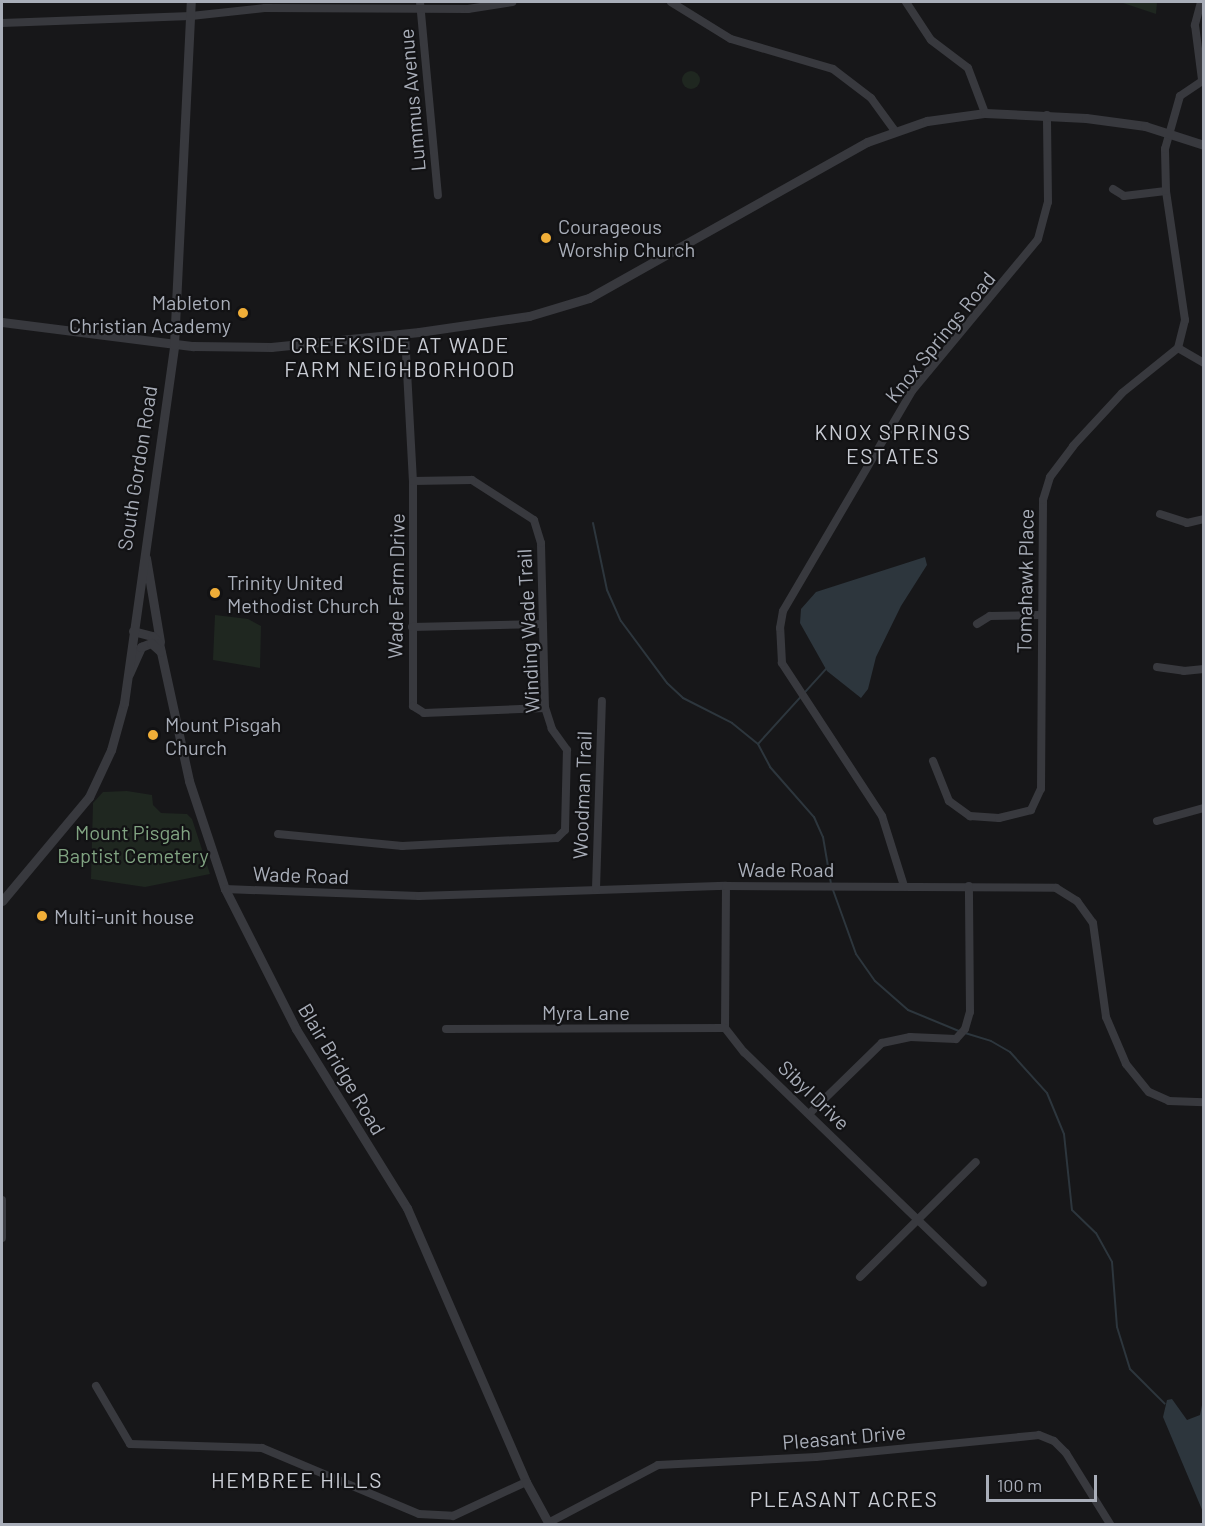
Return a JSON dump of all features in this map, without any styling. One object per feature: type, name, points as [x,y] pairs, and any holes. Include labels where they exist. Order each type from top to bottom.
[{"type":"street","name":"South Gordon Road","points":[[2,901],[89,797],[111,750],[129,675],[143,543],[174,345],[191,2]]},
{"type":"street","name":"Lummus Avenue","points":[[420,2],[438,195]]},
{"type":"street","points":[[2,23],[191,16],[265,8],[421,11],[468,9],[512,2]]},
{"type":"street","points":[[671,2],[730,39],[833,69],[871,98],[895,131]]},
{"type":"street","points":[[906,2],[932,40],[968,68],[985,113]]},
{"type":"street","points":[[1201,2],[1195,25],[1203,80],[1180,96],[1168,132],[1164,162],[1166,191],[1185,320],[1178,348],[1203,363]]},
{"type":"street","points":[[2,322],[174,345],[271,347],[405,334],[529,316],[589,298],[826,165],[895,131],[985,113],[1047,116],[1168,132],[1203,145]]},
{"type":"street","name":"Knox Springs Road","points":[[903,886],[882,816],[782,663],[781,619],[852,489],[912,391],[1038,239],[1048,202],[1047,116]]},
{"type":"street","points":[[1113,189],[1124,196],[1166,191]]},
{"type":"street","name":"Wade Farm Drive","points":[[405,334],[413,481],[413,706],[424,713],[544,708]]},
{"type":"street","name":"Tomahawk Place","points":[[933,761],[949,801],[962,813],[999,818],[1031,810],[1042,778],[1040,516],[1050,477],[1122,393],[1178,348]]},
{"type":"street","name":"Winding Wade Trail","points":[[278,834],[402,846],[557,838],[566,830],[567,750],[552,729],[544,708],[541,543],[534,520],[472,480],[413,481]]},
{"type":"street","points":[[1160,514],[1187,524],[1203,519]]},
{"type":"street","name":"Blair Bridge Road","points":[[143,543],[162,654],[186,772],[225,889],[296,1029],[408,1208],[526,1482],[548,1524]]},
{"type":"street","points":[[976,624],[990,616],[1040,615]]},
{"type":"street","points":[[412,627],[543,624]]},
{"type":"street","points":[[133,631],[157,639],[162,654]]},
{"type":"street","points":[[129,675],[141,647],[147,643],[157,646],[162,654]]},
{"type":"street","points":[[1157,666],[1184,671],[1203,669]]},
{"type":"street","name":"Woodman Trail","points":[[596,889],[602,701]]},
{"type":"street","points":[[1157,821],[1203,808]]},
{"type":"street","name":"Wade Road","points":[[225,889],[419,896],[726,886],[1042,885],[1062,890],[1077,901],[1095,930],[1106,1017],[1126,1065],[1149,1092],[1169,1101],[1203,1102]]},
{"type":"street","points":[[725,1028],[726,886]]},
{"type":"street","points":[[811,1112],[882,1043],[910,1037],[956,1039],[965,1029],[970,1012],[969,886]]},
{"type":"street","name":"Myra Lane","points":[[446,1029],[725,1028]]},
{"type":"street","name":"Sibyl Drive","points":[[725,1028],[744,1052],[811,1112],[916,1221],[983,1283]]},
{"type":"street","points":[[860,1277],[976,1162]]},
{"type":"street","points":[[2,1238],[3,1200]]},
{"type":"street","points":[[96,1386],[130,1444],[262,1448],[419,1514],[454,1520],[526,1482]]},
{"type":"street","name":"Pleasant Drive","points":[[548,1524],[658,1465],[816,1458],[1039,1435],[1054,1441],[1066,1453],[1110,1524]]},
{"type":"green space","points":[[1120,2],[1157,2],[1156,14]]},
{"type":"green space","points":[[687,71],[695,71],[700,76],[698,87],[687,89],[682,84],[682,76]]},
{"type":"green space","points":[[215,615],[248,619],[261,626],[260,668],[213,660]]},
{"type":"green space","name":"Mount Pisgah Baptist Cemetery","points":[[127,791],[152,795],[153,805],[161,813],[187,814],[192,819],[210,874],[145,887],[91,879],[93,803],[103,792]]},
{"type":"shaded area","points":[[925,557],[927,565],[901,606],[876,657],[868,689],[861,698],[827,671],[800,623],[801,609],[816,592]]},
{"type":"shaded area","points":[[1172,1399],[1187,1420],[1200,1415],[1203,1400],[1203,1512],[1163,1417],[1167,1400]]},
{"type":"waterway","points":[[593,523],[607,590],[621,621],[667,683],[683,698],[732,723],[758,744],[770,767],[814,817],[823,837],[831,884]]},
{"type":"waterway","points":[[758,744],[826,669]]},
{"type":"waterway","points":[[833,890],[856,954],[875,981],[908,1010],[959,1031]]},
{"type":"waterway","points":[[965,1033],[991,1041],[1010,1052],[1047,1093],[1064,1134],[1072,1210],[1096,1233],[1112,1262],[1117,1327],[1130,1369],[1165,1404]]},
{"type":"place","name":"Courageous Worship Church","points":[[546,238]]},
{"type":"place","name":"Mableton Christian Academy","points":[[243,313]]},
{"type":"place","name":"Trinity United Methodist Church","points":[[215,593]]},
{"type":"place","name":"Mount Pisgah Church","points":[[153,735]]},
{"type":"place","name":"Multi-unit house","points":[[42,916]]},
{"type":"district","name":"CREEKSIDE AT WADE FARM NEIGHBORHOOD","points":[[400,357]]},
{"type":"district","name":"KNOX SPRINGS ESTATES","points":[[893,444]]},
{"type":"district","name":"HEMBREE HILLS","points":[[297,1480]]},
{"type":"district","name":"PLEASANT ACRES","points":[[844,1499]]}]
